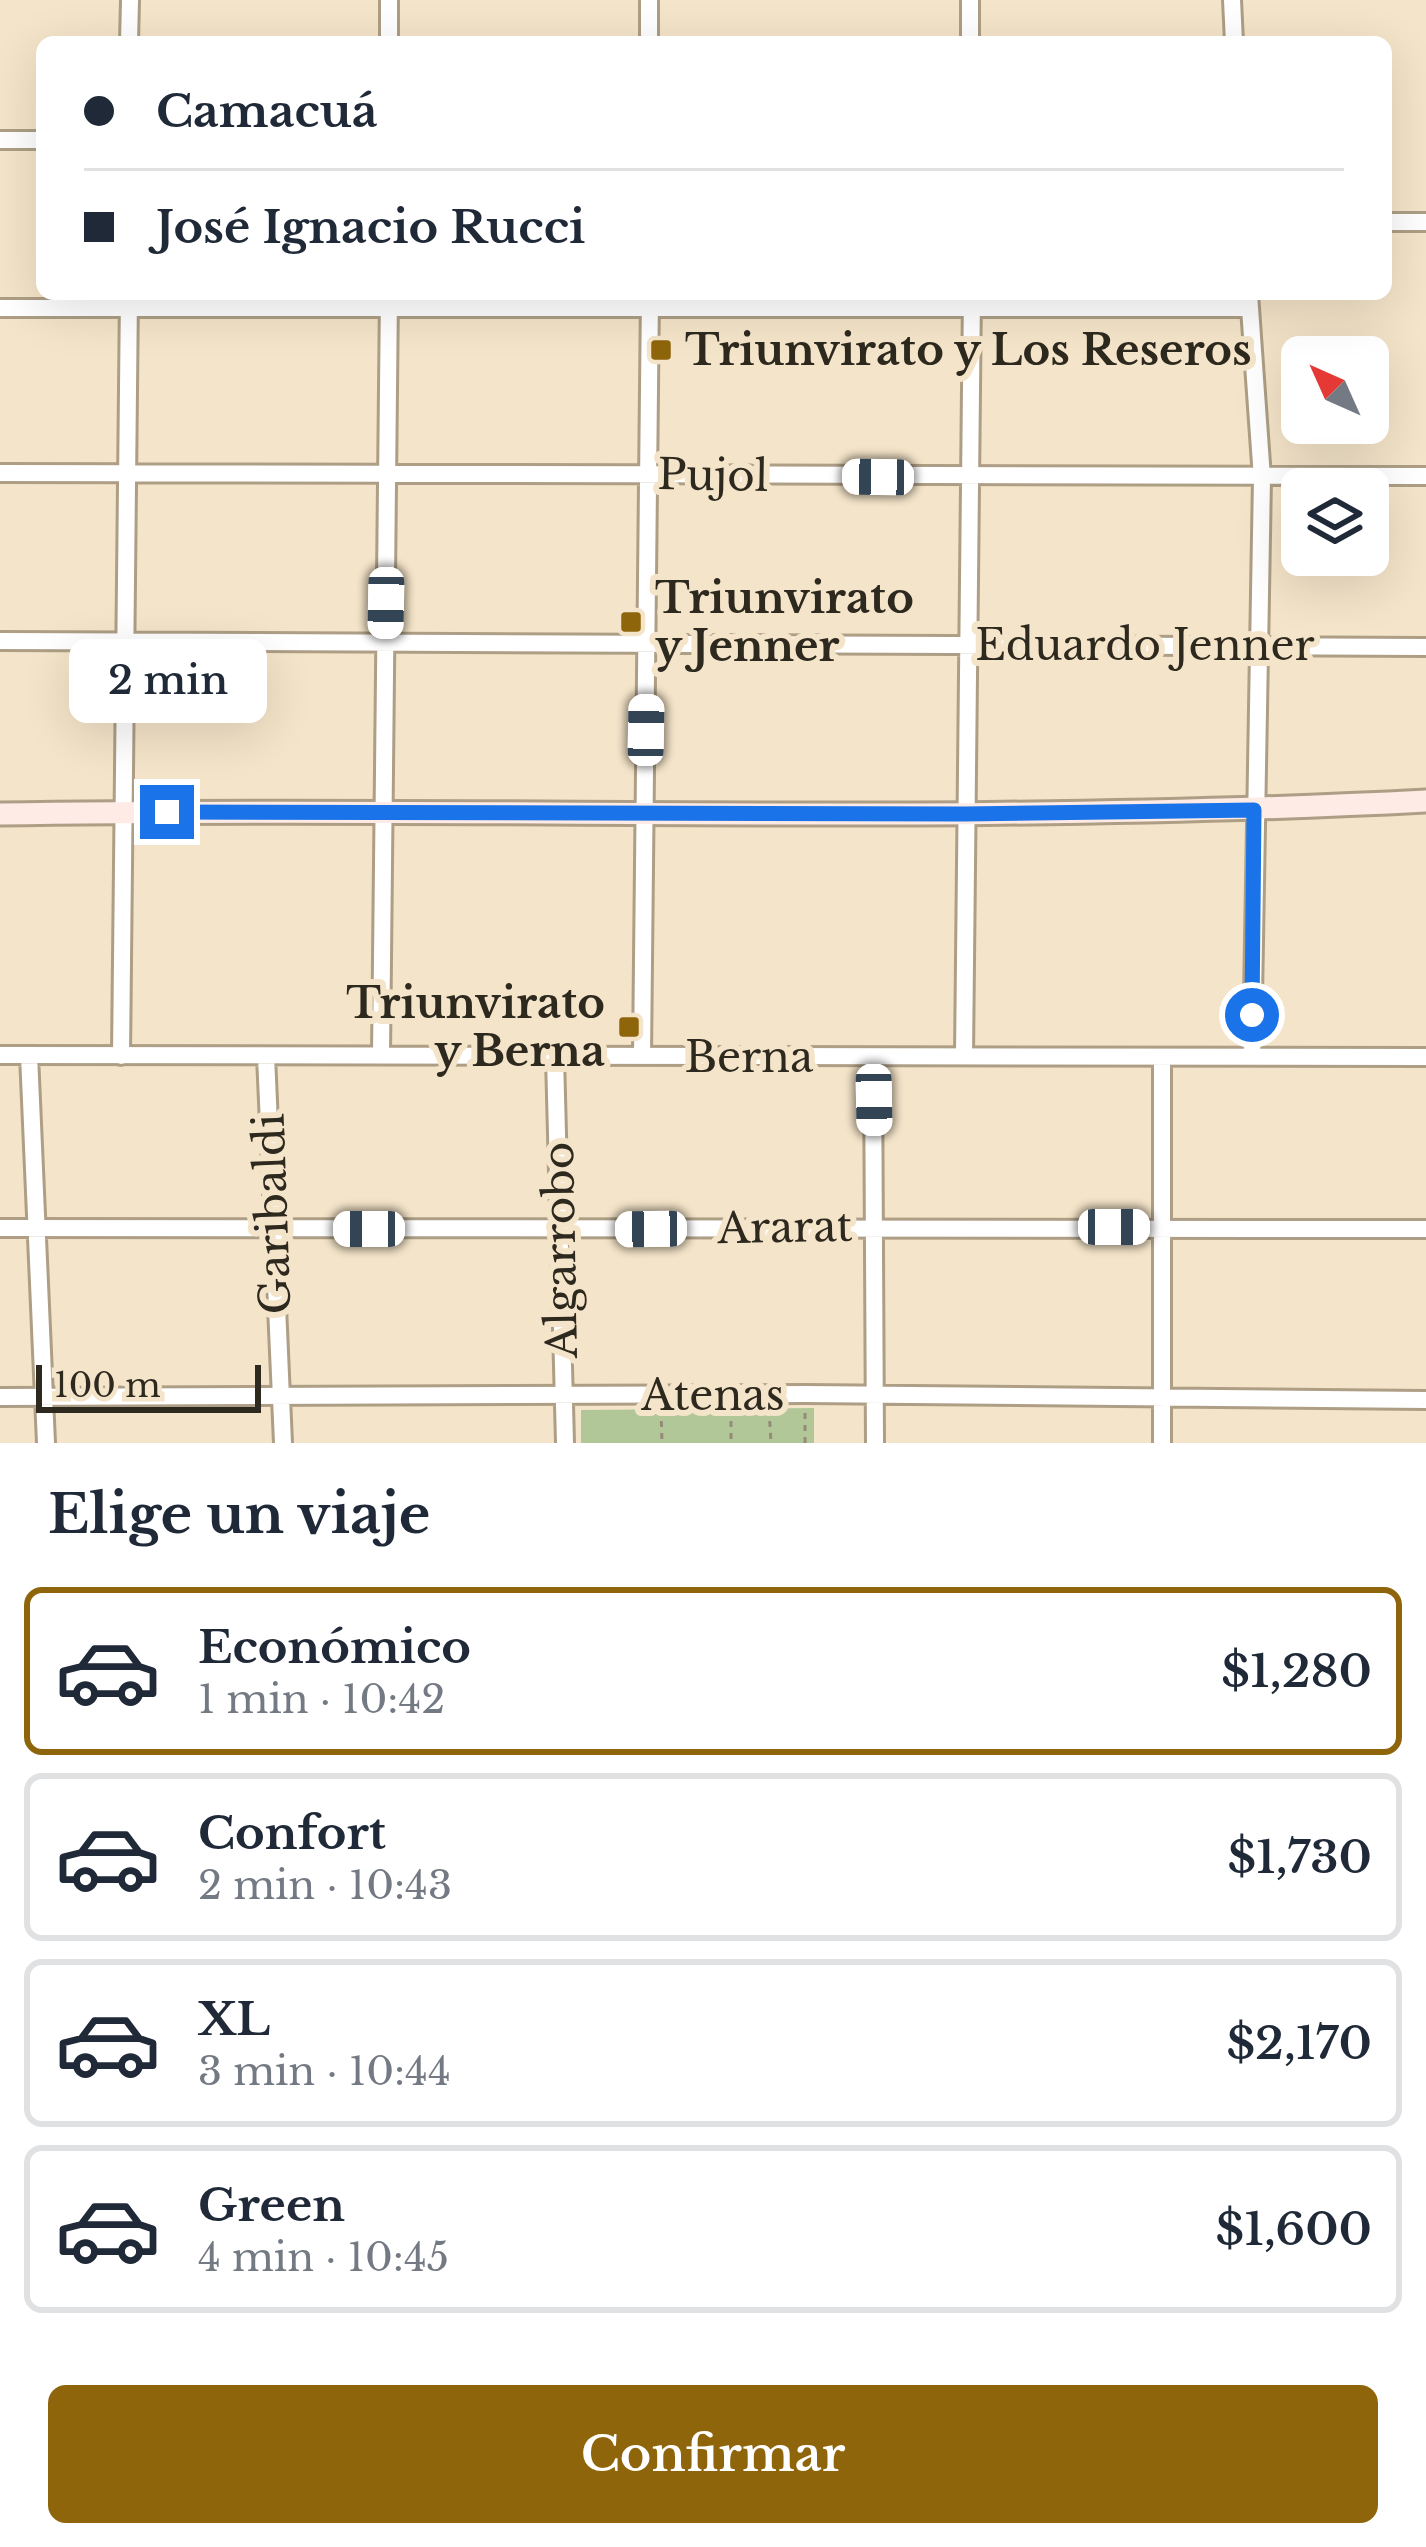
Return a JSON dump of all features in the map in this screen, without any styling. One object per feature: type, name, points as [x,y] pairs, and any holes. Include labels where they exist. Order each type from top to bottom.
[{"type":"street","points":[[129,36],[130,0]]},
{"type":"street","points":[[389,0],[389,36]]},
{"type":"street","points":[[650,0],[650,36]]},
{"type":"street","points":[[970,0],[970,36]]},
{"type":"street","points":[[1232,0],[1234,36]]},
{"type":"street","points":[[0,140],[36,140]]},
{"type":"street","points":[[1392,222],[1426,222]]},
{"type":"street","points":[[381,1055],[390,300]]},
{"type":"street","points":[[0,308],[390,300],[1250,301],[1262,478],[1252,1056]]},
{"type":"street","points":[[642,1056],[650,301]]},
{"type":"street","points":[[121,1056],[129,302]]},
{"type":"street","points":[[964,1056],[972,302]]},
{"type":"street","name":"Pujol","points":[[0,473],[1426,476]]},
{"type":"street","name":"Eduardo Jenner","points":[[0,641],[1426,646]]},
{"type":"street","points":[[0,814],[964,814],[1254,810],[1426,801]]},
{"type":"street","name":"Berna","points":[[0,1055],[1426,1057]]},
{"type":"street","points":[[29,1055],[46,1443]]},
{"type":"street","name":"Garibaldi","points":[[266,1056],[283,1443]]},
{"type":"street","name":"Algarrobo","points":[[555,1057],[565,1443]]},
{"type":"street","points":[[873,1057],[875,1443]]},
{"type":"street","points":[[1162,1057],[1162,1443]]},
{"type":"street","name":"Ararat","points":[[0,1228],[1426,1229]]},
{"type":"street","name":"Atenas","points":[[0,1396],[806,1394],[1426,1400]]},
{"type":"path","points":[[731,1394],[731,1443]]},
{"type":"path","points":[[769,1394],[771,1443]]},
{"type":"path","points":[[805,1443],[806,1394]]},
{"type":"path","points":[[661,1395],[662,1443]]},
{"type":"green space","points":[[814,1408],[814,1443],[581,1443],[581,1410]]},
{"type":"place","name":"Triunvirato y Los Reseros","points":[[661,350]]},
{"type":"place","name":"Triunvirato y Jenner","points":[[631,622]]},
{"type":"place","name":"Triunvirato y Berna","points":[[629,1027]]},
{"type":"route","points":[[167,812],[1254,810],[1252,1015]]}]
